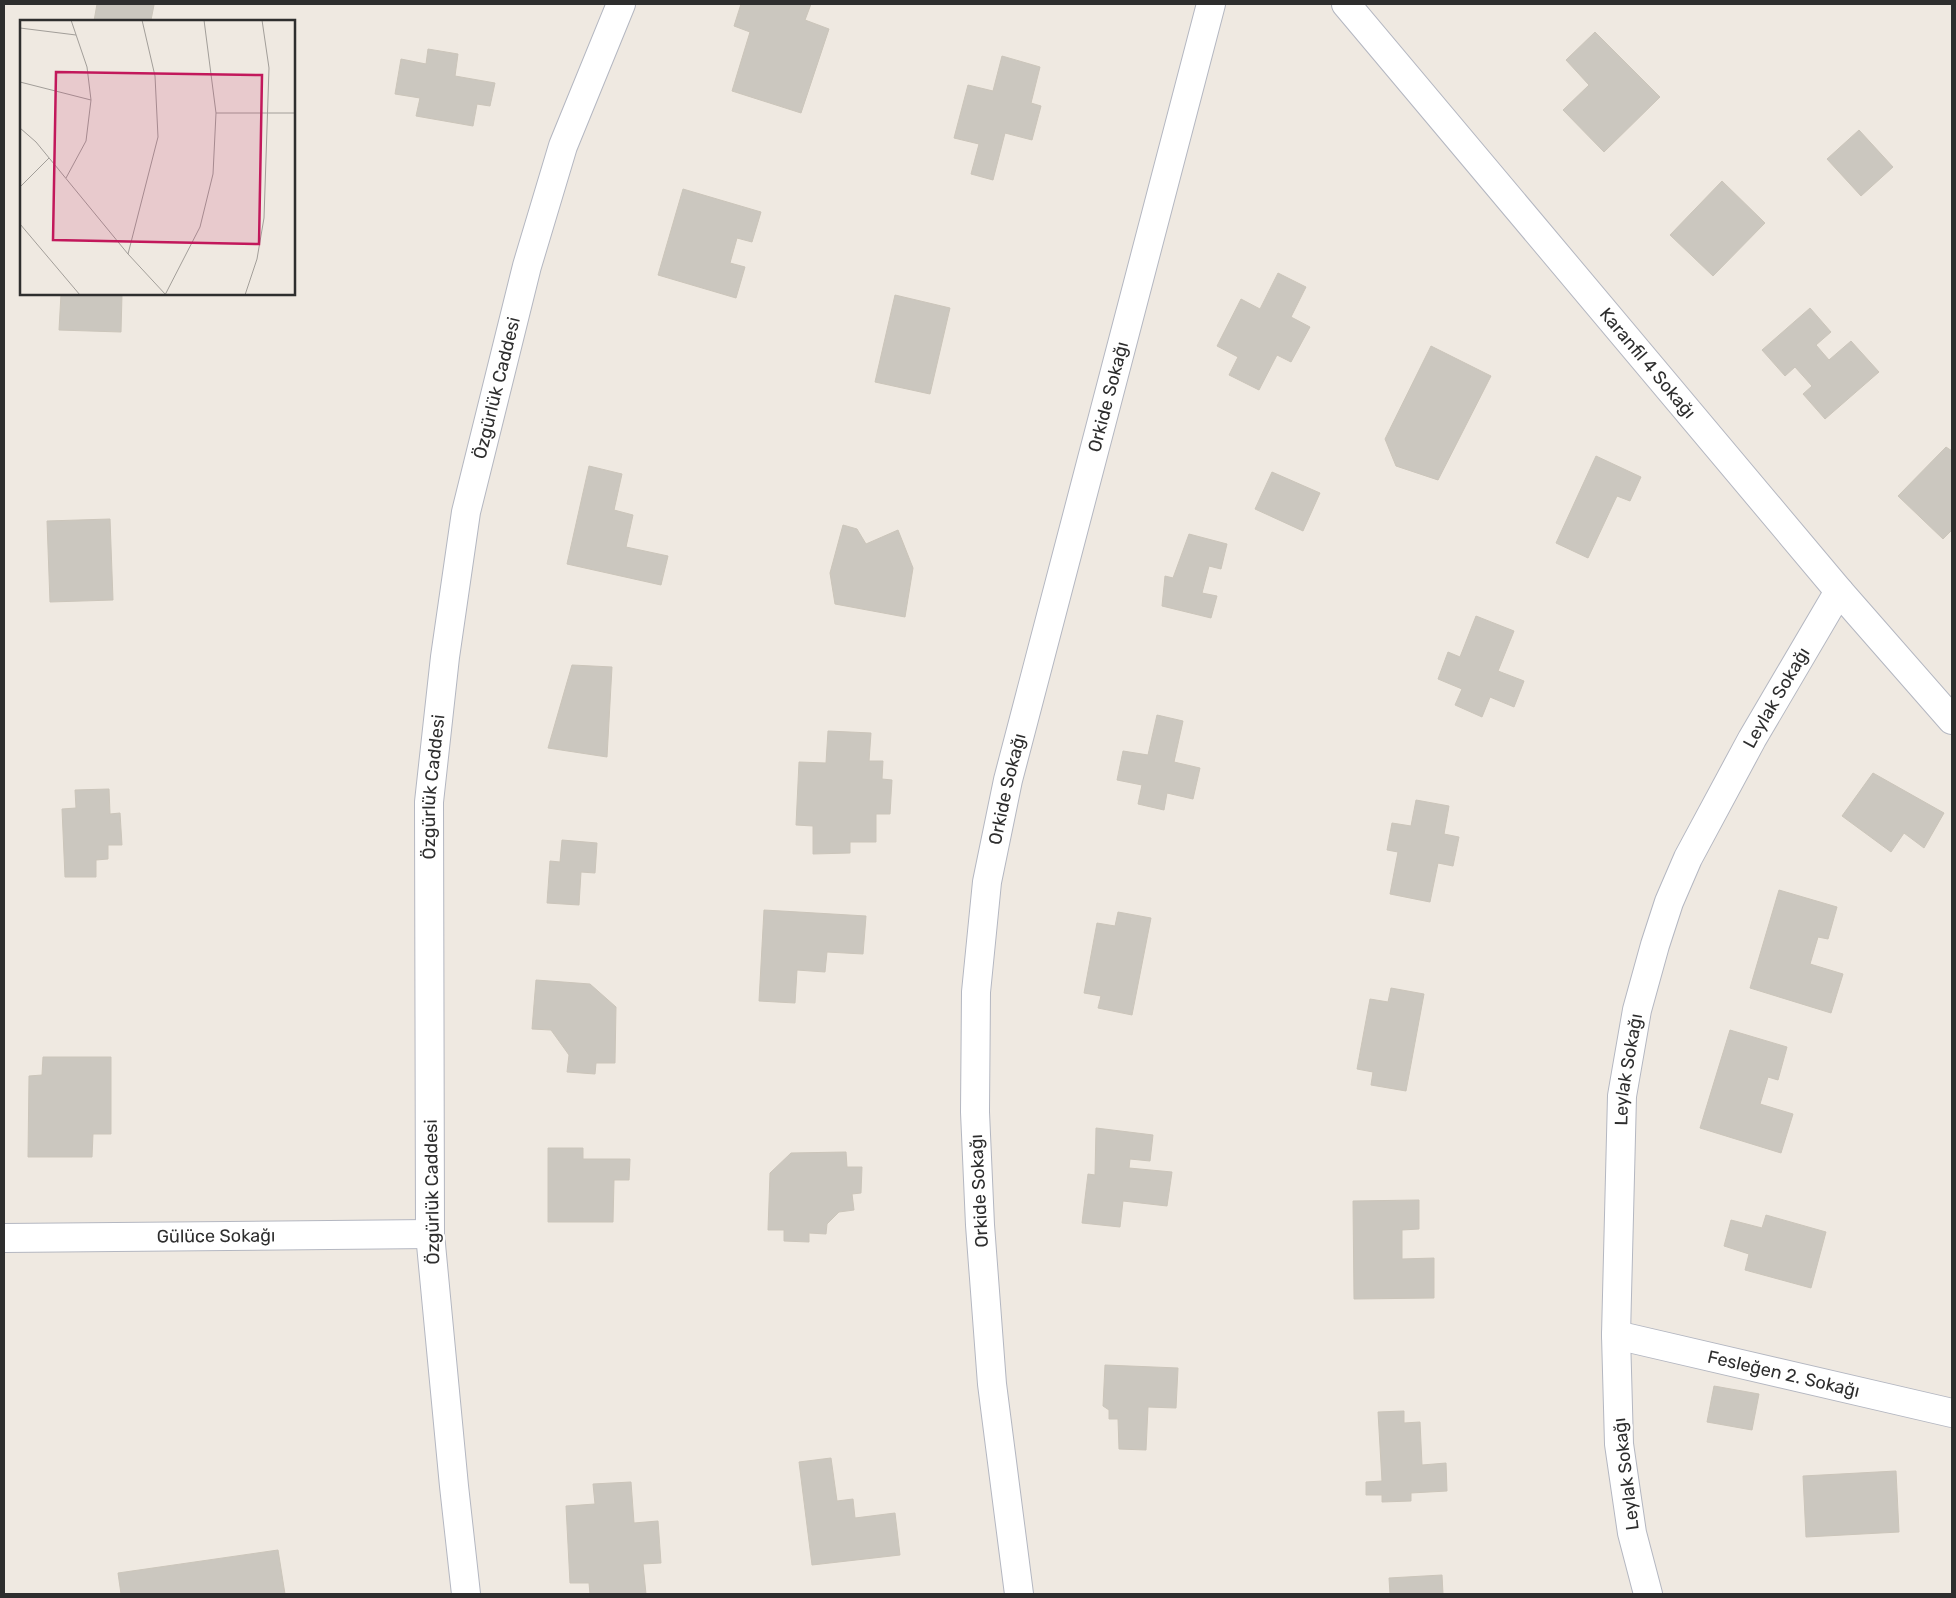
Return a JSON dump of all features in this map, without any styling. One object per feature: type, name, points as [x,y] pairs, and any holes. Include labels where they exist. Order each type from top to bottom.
[{"type":"street","name":"Özgürlük Caddesi","points":[[466,1594],[430,1234],[429,802],[445,657],[466,512],[527,266],[563,146],[621,4]]},
{"type":"street","name":"Orkide Sokağı","points":[[1019,1594],[992,1384],[974,1112],[976,992],[987,882],[1008,780],[1211,4]]},
{"type":"street","name":"Karanfil 4 Sokağı","points":[[1346,4],[1838,591],[1952,720]]},
{"type":"street","name":"Leylak Sokağı","points":[[1648,1594],[1632,1533],[1619,1444],[1616,1335],[1622,1096],[1637,1010],[1669,902],[1688,858],[1752,738],[1838,591]]},
{"type":"street","name":"Gülüce Sokağı","points":[[4,1238],[430,1234]]},
{"type":"street","name":"Fesleğen 2. Sokağı","points":[[1616,1335],[1952,1413]]},
{"type":"building","points":[[97,4],[154,5],[151,20],[94,20]]},
{"type":"building","points":[[741,4],[811,4],[805,20],[829,29],[801,113],[732,91],[750,32],[734,26]]},
{"type":"building","points":[[1595,32],[1660,97],[1604,152],[1563,110],[1589,85],[1566,60]]},
{"type":"building","points":[[428,49],[458,54],[455,76],[495,83],[490,106],[477,104],[473,126],[416,116],[420,98],[395,94],[401,59],[426,64]]},
{"type":"building","points":[[1002,56],[1040,67],[1031,103],[1041,106],[1032,140],[1005,133],[993,180],[971,174],[979,144],[954,138],[968,85],[993,91]]},
{"type":"building","points":[[1859,130],[1893,167],[1861,196],[1827,159]]},
{"type":"building","points":[[1722,181],[1765,223],[1713,276],[1670,235]]},
{"type":"building","points":[[683,189],[761,212],[752,242],[737,238],[730,263],[745,267],[736,298],[658,275]]},
{"type":"building","points":[[1278,273],[1306,287],[1291,317],[1310,327],[1291,362],[1277,355],[1259,390],[1229,375],[1238,357],[1217,346],[1241,299],[1260,309]]},
{"type":"building","points":[[61,295],[122,295],[121,332],[59,330]]},
{"type":"building","points":[[895,295],[950,308],[930,394],[875,382]]},
{"type":"building","points":[[1810,308],[1831,332],[1816,345],[1829,360],[1851,341],[1879,372],[1825,419],[1803,394],[1812,386],[1795,367],[1785,376],[1762,350]]},
{"type":"building","points":[[1431,346],[1491,376],[1438,480],[1396,466],[1385,439]]},
{"type":"building","points":[[1946,447],[1952,451],[1952,530],[1943,539],[1898,496]]},
{"type":"building","points":[[1596,456],[1641,477],[1630,501],[1617,496],[1588,558],[1556,543]]},
{"type":"building","points":[[589,466],[622,474],[614,510],[633,515],[626,547],[668,556],[661,585],[567,564]]},
{"type":"building","points":[[1272,472],[1320,493],[1303,531],[1255,509]]},
{"type":"building","points":[[110,519],[113,600],[50,602],[47,521]]},
{"type":"building","points":[[843,525],[857,529],[866,544],[898,530],[913,568],[905,617],[835,604],[830,573]]},
{"type":"building","points":[[1189,534],[1227,544],[1221,569],[1209,566],[1202,593],[1217,596],[1211,618],[1162,606],[1165,576],[1173,578]]},
{"type":"building","points":[[1476,616],[1514,631],[1498,671],[1524,681],[1514,707],[1490,697],[1482,717],[1455,705],[1462,689],[1438,679],[1448,652],[1460,657]]},
{"type":"building","points":[[572,665],[612,667],[607,757],[548,748]]},
{"type":"building","points":[[1157,715],[1183,721],[1174,762],[1200,768],[1193,799],[1167,793],[1164,810],[1138,804],[1142,785],[1117,780],[1123,751],[1148,755]]},
{"type":"building","points":[[828,731],[871,733],[869,761],[883,761],[882,779],[892,780],[890,814],[876,814],[876,842],[850,842],[850,853],[813,854],[813,826],[796,825],[799,762],[826,763]]},
{"type":"building","points":[[1873,773],[1944,813],[1924,848],[1904,833],[1891,852],[1842,816]]},
{"type":"building","points":[[109,789],[110,814],[120,813],[122,845],[108,845],[108,859],[96,860],[96,877],[65,877],[62,809],[76,808],[75,790]]},
{"type":"building","points":[[1416,800],[1449,806],[1444,834],[1459,837],[1453,866],[1438,863],[1430,902],[1390,894],[1398,852],[1387,850],[1392,823],[1411,826]]},
{"type":"building","points":[[562,840],[597,843],[595,873],[581,872],[579,905],[547,903],[550,861],[560,862]]},
{"type":"building","points":[[1779,890],[1837,907],[1828,939],[1818,937],[1810,964],[1843,974],[1831,1013],[1750,988]]},
{"type":"building","points":[[764,910],[866,916],[863,954],[827,952],[825,972],[797,970],[795,1003],[759,1001]]},
{"type":"building","points":[[1118,912],[1151,918],[1132,1015],[1098,1008],[1101,996],[1084,993],[1097,923],[1115,926]]},
{"type":"building","points":[[536,980],[590,984],[616,1007],[615,1063],[596,1063],[595,1074],[567,1072],[569,1055],[551,1030],[532,1029]]},
{"type":"building","points":[[1391,988],[1424,994],[1406,1091],[1371,1085],[1373,1072],[1357,1069],[1370,999],[1388,1002]]},
{"type":"building","points":[[1730,1030],[1787,1047],[1778,1080],[1768,1077],[1760,1104],[1793,1114],[1781,1153],[1700,1128]]},
{"type":"building","points":[[43,1057],[111,1057],[111,1134],[93,1134],[92,1157],[28,1157],[29,1076],[42,1075]]},
{"type":"building","points":[[1096,1128],[1153,1135],[1150,1161],[1130,1159],[1129,1168],[1172,1172],[1167,1206],[1123,1201],[1120,1227],[1082,1223],[1088,1174],[1095,1175]]},
{"type":"building","points":[[548,1148],[583,1148],[583,1159],[630,1159],[629,1180],[614,1180],[613,1222],[548,1222]]},
{"type":"building","points":[[846,1152],[847,1167],[862,1167],[861,1193],[852,1194],[854,1210],[839,1212],[827,1224],[826,1234],[809,1233],[809,1242],[784,1241],[784,1230],[768,1230],[770,1173],[791,1153]]},
{"type":"building","points":[[1419,1200],[1419,1229],[1402,1230],[1402,1259],[1434,1258],[1434,1298],[1354,1299],[1353,1201]]},
{"type":"building","points":[[1766,1215],[1826,1232],[1811,1288],[1745,1270],[1749,1254],[1724,1246],[1731,1220],[1762,1228]]},
{"type":"building","points":[[1105,1365],[1178,1368],[1176,1408],[1148,1407],[1146,1450],[1119,1449],[1118,1419],[1109,1419],[1109,1410],[1103,1406]]},
{"type":"building","points":[[1714,1386],[1759,1394],[1752,1430],[1707,1422]]},
{"type":"building","points":[[1404,1411],[1404,1423],[1420,1422],[1422,1465],[1446,1463],[1447,1491],[1411,1493],[1411,1501],[1382,1502],[1382,1495],[1366,1495],[1366,1482],[1382,1481],[1378,1412]]},
{"type":"building","points":[[831,1458],[837,1501],[853,1499],[855,1518],[895,1513],[900,1555],[812,1565],[799,1462]]},
{"type":"building","points":[[1896,1471],[1899,1532],[1806,1537],[1803,1476]]},
{"type":"building","points":[[631,1482],[634,1523],[658,1521],[661,1563],[643,1564],[646,1594],[590,1594],[589,1583],[570,1583],[566,1506],[595,1504],[593,1484]]},
{"type":"building","points":[[278,1550],[285,1594],[121,1594],[118,1573]]},
{"type":"building","points":[[1442,1575],[1443,1594],[1390,1594],[1389,1578]]}]
